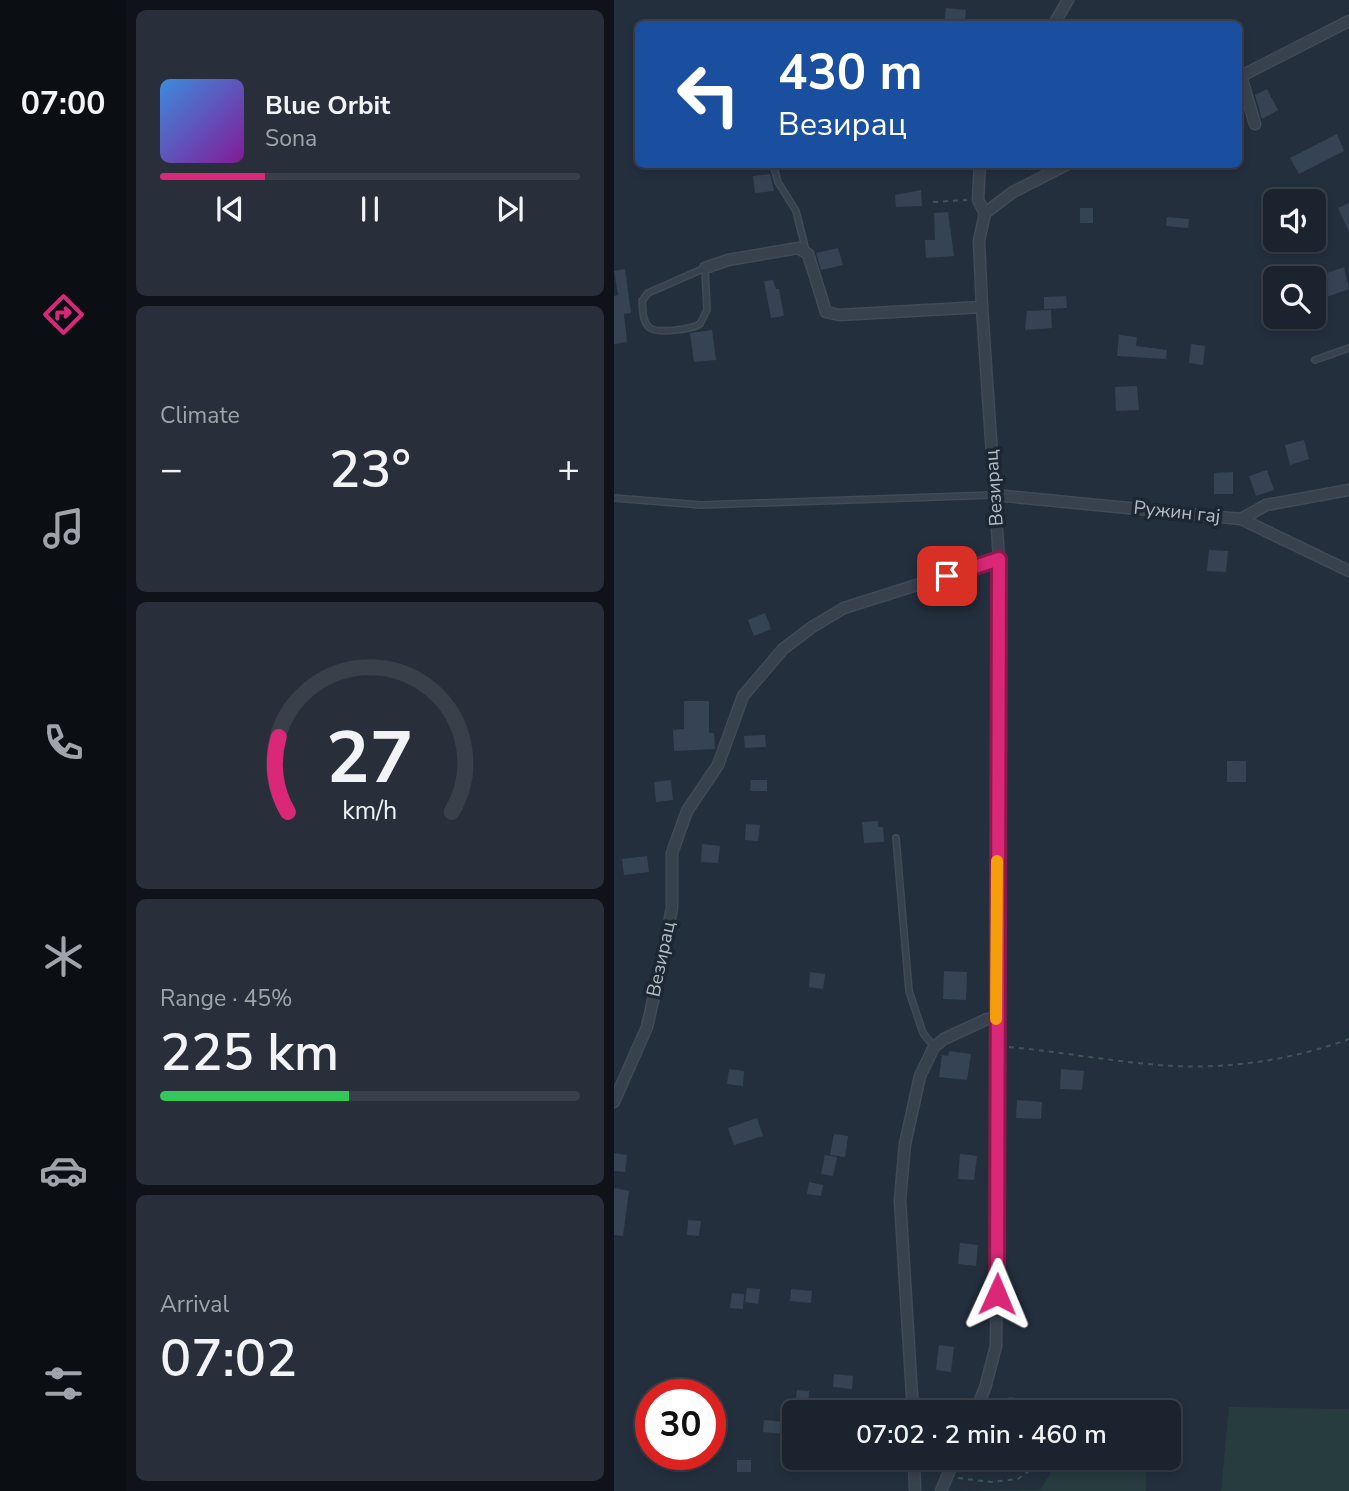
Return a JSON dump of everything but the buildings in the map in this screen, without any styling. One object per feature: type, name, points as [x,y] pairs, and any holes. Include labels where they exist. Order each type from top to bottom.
[{"type":"street","points":[[1056,21],[1068,0]]},
{"type":"street","points":[[1242,76],[1349,21]]},
{"type":"street","points":[[1242,83],[1255,124]]},
{"type":"street","points":[[980,168],[977,200],[985,213],[1006,197],[1060,168]]},
{"type":"street","name":"Везирац","points":[[614,1102],[647,1027],[672,908],[672,853],[687,811],[717,765],[743,696],[783,649],[844,608],[999,559],[979,241],[985,213]]},
{"type":"street","points":[[705,268],[728,260],[784,248],[806,251],[826,312],[839,315],[982,307]]},
{"type":"street","points":[[1241,519],[1266,505],[1349,490]]},
{"type":"street","name":"Ружин гај","points":[[994,495],[1241,519],[1349,570]]},
{"type":"street","points":[[980,1400],[996,1346],[999,559]]},
{"type":"street","points":[[912,1400],[900,1200],[905,1144],[917,1087],[934,1047],[987,1019],[996,1019]]},
{"type":"street","points":[[914,1470],[915,1491]]},
{"type":"street","points":[[941,1491],[950,1470]]},
{"type":"lane","points":[[774,168],[778,182],[796,211],[806,251]]},
{"type":"lane","points":[[705,268],[707,310],[700,324],[657,330],[650,328],[645,321],[642,300],[648,293],[705,268]]},
{"type":"lane","points":[[1315,360],[1349,348]]},
{"type":"lane","points":[[614,498],[701,505],[994,495]]},
{"type":"lane","points":[[896,838],[909,991],[923,1033],[934,1047]]},
{"type":"path","points":[[933,202],[977,200]]},
{"type":"path","points":[[997,1046],[1174,1066],[1220,1066],[1318,1050],[1349,1039]]},
{"type":"path","points":[[947,1476],[991,1482],[1018,1479],[1030,1470]]},
{"type":"green space","points":[[1229,1407],[1349,1409],[1349,1491],[1221,1491]]},
{"type":"green space","points":[[1052,1470],[1146,1470],[1146,1491],[957,1491],[1040,1490]]},
{"type":"slow traffic","points":[[996,1019],[997,861]]},
{"type":"route","points":[[947,576],[999,559],[997,1294]]}]
